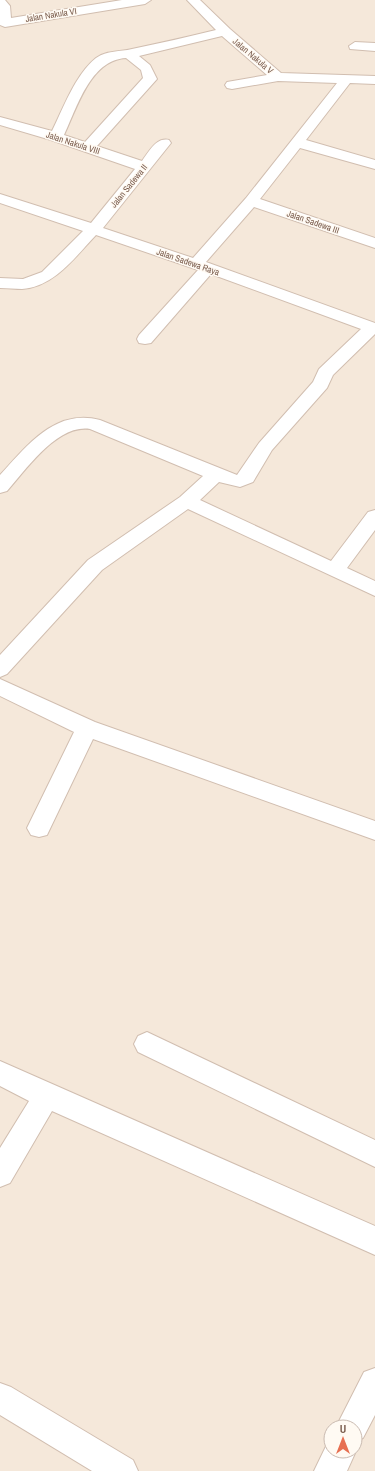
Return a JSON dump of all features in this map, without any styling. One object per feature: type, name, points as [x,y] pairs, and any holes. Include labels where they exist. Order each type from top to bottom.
[{"type":"street","name":"Jalan Nakula VI","points":[[2,27],[145,0]]},
{"type":"street","name":"Jalan Nakula V","points":[[193,0],[225,32],[278,77],[375,80]]},
{"type":"street","points":[[0,2],[4,6],[2,27]]},
{"type":"street","points":[[56,137],[88,75],[102,60],[116,54],[129,54],[225,32]]},
{"type":"street","points":[[355,46],[375,47]]},
{"type":"street","points":[[88,147],[150,79],[150,74],[146,68],[129,54]]},
{"type":"street","points":[[232,85],[278,77]]},
{"type":"street","points":[[145,340],[274,170],[346,80]]},
{"type":"street","name":"Jalan Nakula VIII","points":[[0,121],[88,147],[145,167]]},
{"type":"street","points":[[296,142],[375,165]]},
{"type":"street","name":"Jalan Sadewa II","points":[[0,283],[23,284],[36,281],[48,275],[94,229],[164,144]]},
{"type":"street","name":"Jalan Sadewa Raya","points":[[0,198],[202,266],[373,329]]},
{"type":"street","name":"Jalan Sadewa III","points":[[251,201],[375,243]]},
{"type":"street","points":[[0,487],[45,439],[62,428],[79,422],[94,424],[230,480],[240,481],[246,478],[265,447],[321,384],[325,372],[373,329]]},
{"type":"street","points":[[0,669],[95,565],[187,501],[217,474]]},
{"type":"street","points":[[187,501],[375,589]]},
{"type":"street","points":[[335,570],[375,516]]},
{"type":"street","points":[[0,687],[87,728],[375,831]]},
{"type":"street","points":[[39,828],[87,728]]},
{"type":"street","points":[[147,1044],[375,1154]]},
{"type":"street","points":[[0,1073],[47,1096],[375,1241]]},
{"type":"street","points":[[0,1174],[47,1096]]},
{"type":"street","points":[[356,1419],[375,1383]]},
{"type":"street","points":[[0,1398],[122,1471]]},
{"type":"street","points":[[330,1471],[336,1459]]},
{"type":"shaded area","points":[[0,0],[375,0],[375,1471],[0,1471]]}]
